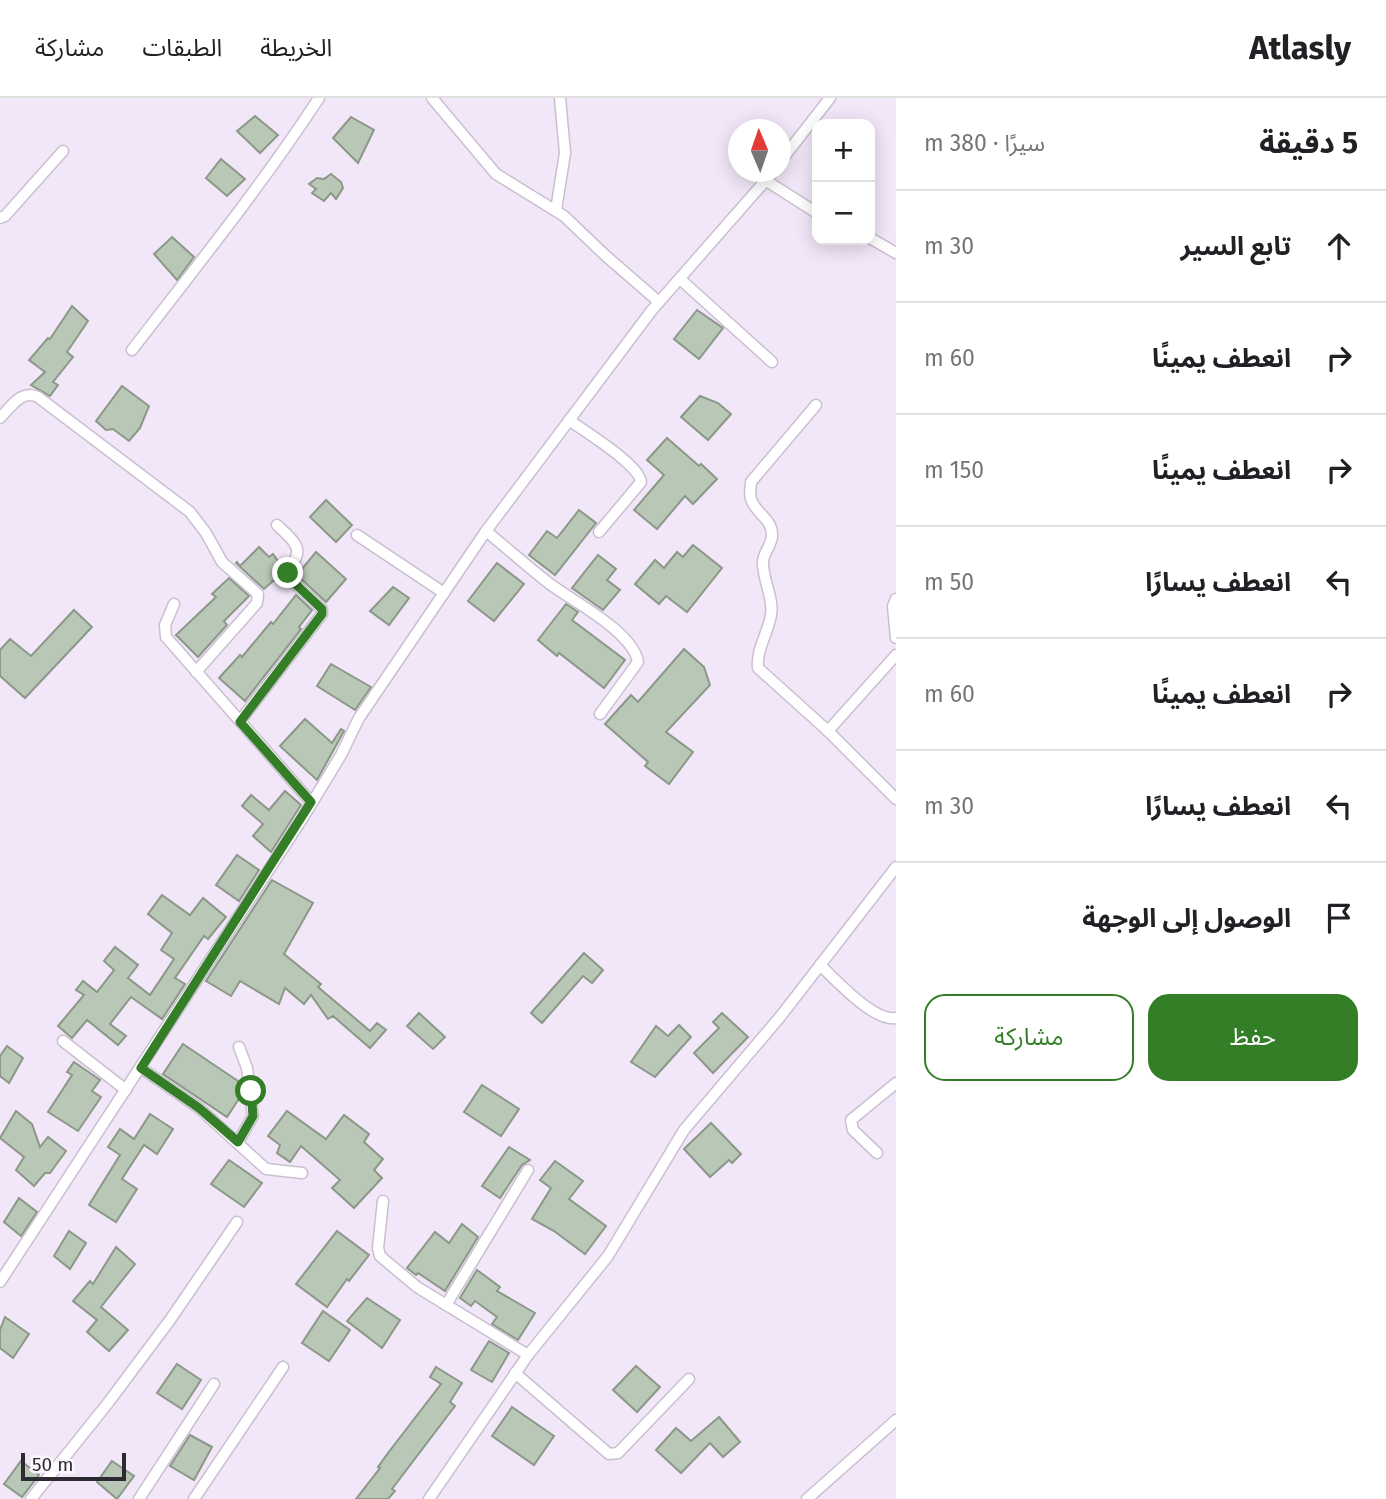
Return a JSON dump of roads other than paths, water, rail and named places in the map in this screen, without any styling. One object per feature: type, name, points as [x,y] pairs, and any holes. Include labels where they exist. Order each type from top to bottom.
[{"type":"street","points":[[132,350],[294,136],[319,98]]},
{"type":"street","points":[[432,98],[496,174],[556,210],[659,302]]},
{"type":"street","points":[[556,210],[565,153],[560,98]]},
{"type":"street","points":[[791,148],[830,98]]},
{"type":"street","points":[[0,218],[63,151]]},
{"type":"street","points":[[0,1282],[127,1090],[341,755],[359,718],[486,531],[659,302],[764,182]]},
{"type":"street","points":[[777,182],[812,209]]},
{"type":"street","points":[[875,241],[896,253]]},
{"type":"street","points":[[680,279],[772,362]]},
{"type":"street","points":[[0,418],[24,395],[38,397],[190,512],[206,533],[222,562],[258,594],[257,603],[196,672]]},
{"type":"street","points":[[816,405],[751,482],[750,497],[769,522],[772,536],[763,564],[772,606],[771,617],[759,652],[758,668],[828,731],[896,799]]},
{"type":"street","points":[[569,420],[630,465],[640,476],[641,482],[598,532]]},
{"type":"street","points":[[240,722],[322,614],[322,609],[289,578],[288,573],[298,556],[297,548],[277,525]]},
{"type":"street","points":[[486,531],[551,584],[611,627],[637,653],[638,662],[600,714]]},
{"type":"street","points":[[357,535],[444,593]]},
{"type":"street","points":[[896,599],[893,606],[896,638]]},
{"type":"street","points":[[174,604],[165,625],[166,638],[311,802]]},
{"type":"street","points":[[828,731],[896,655]]},
{"type":"street","points":[[429,1499],[528,1355],[608,1256],[684,1130],[780,1017],[896,867]]},
{"type":"street","points":[[820,965],[872,1011],[883,1017],[896,1018]]},
{"type":"street","points":[[63,1041],[127,1090]]},
{"type":"street","points":[[238,1142],[253,1116],[247,1068],[239,1047]]},
{"type":"street","points":[[141,1068],[199,1108],[266,1169],[302,1173]]},
{"type":"street","points":[[877,1153],[853,1130],[850,1120],[896,1083]]},
{"type":"street","points":[[446,1305],[528,1170]]},
{"type":"street","points":[[383,1201],[378,1248],[380,1256],[417,1287],[528,1355]]},
{"type":"street","points":[[31,1499],[170,1320],[237,1222]]},
{"type":"street","points":[[194,1499],[283,1367]]},
{"type":"street","points":[[515,1373],[609,1454],[618,1452],[689,1379]]},
{"type":"street","points":[[139,1499],[214,1384]]},
{"type":"street","points":[[807,1499],[896,1420]]}]
